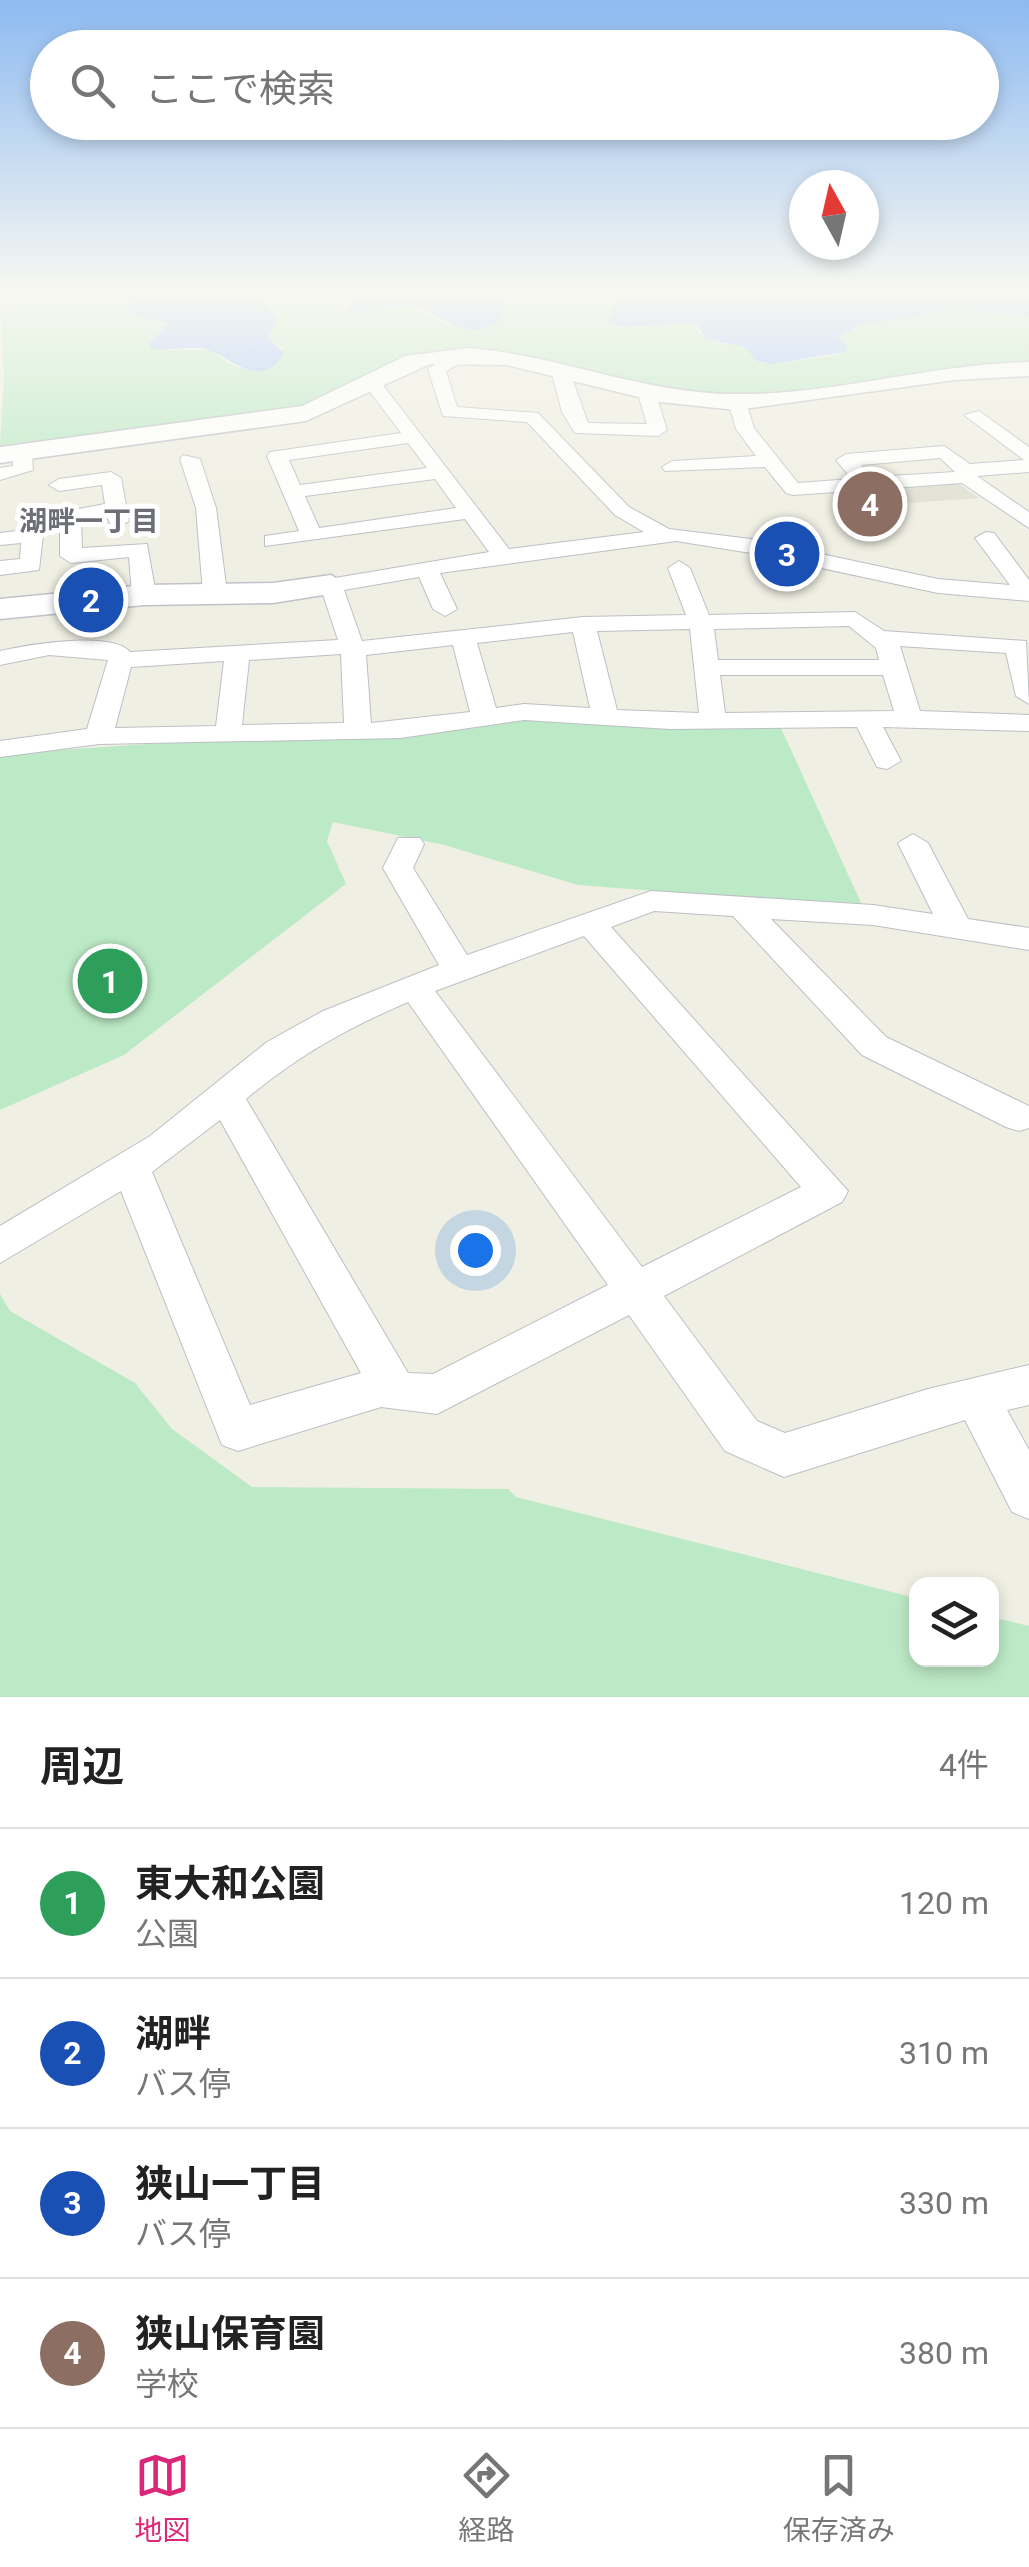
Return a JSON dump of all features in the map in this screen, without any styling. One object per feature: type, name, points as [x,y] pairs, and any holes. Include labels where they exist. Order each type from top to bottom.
[{"type":"street","points":[[0,474],[22,470],[11,453],[295,415],[329,406],[394,371]]},
{"type":"street","points":[[437,371],[449,412],[532,416],[622,511],[665,536]]},
{"type":"street","points":[[560,371],[571,412],[582,429],[658,430],[646,391]]},
{"type":"street","points":[[565,371],[688,400],[736,402],[802,397],[960,371]]},
{"type":"street","points":[[372,384],[473,512],[502,556]]},
{"type":"street","points":[[736,402],[745,429],[793,490],[1029,466]]},
{"type":"street","points":[[973,416],[1029,456]]},
{"type":"street","points":[[1002,435],[1029,434]]},
{"type":"street","points":[[312,535],[277,456],[414,437]]},
{"type":"street","points":[[869,485],[846,460],[944,452],[966,475],[1029,522]]},
{"type":"street","points":[[190,458],[206,508],[215,593]]},
{"type":"street","points":[[672,467],[767,461]]},
{"type":"street","points":[[292,492],[442,472]]},
{"type":"street","points":[[59,485],[111,478],[117,515],[70,516],[71,556],[139,549],[144,595]]},
{"type":"street","points":[[273,541],[473,512]]},
{"type":"street","points":[[0,539],[32,535],[31,565],[0,568]]},
{"type":"street","points":[[0,609],[144,595],[260,594],[502,556],[665,536],[751,546],[853,586],[1028,594]]},
{"type":"street","points":[[986,538],[1028,594]]},
{"type":"street","points":[[680,568],[701,624],[710,668],[713,720]]},
{"type":"street","points":[[426,569],[445,609]]},
{"type":"street","points":[[332,585],[353,647],[358,732]]},
{"type":"street","points":[[853,586],[846,611],[882,638],[1023,649],[1029,696]]},
{"type":"street","points":[[120,660],[353,647],[583,624],[856,619]]},
{"type":"street","points":[[583,624],[606,716]]},
{"type":"street","points":[[463,638],[484,716]]},
{"type":"street","points":[[882,638],[909,719]]},
{"type":"street","points":[[0,658],[49,648],[117,652],[120,660],[99,736]]},
{"type":"street","points":[[228,735],[236,656]]},
{"type":"street","points":[[710,668],[891,668]]},
{"type":"street","points":[[0,749],[99,736],[358,732],[524,712],[713,720],[1029,723]]},
{"type":"street","points":[[866,719],[886,761]]},
{"type":"street","points":[[409,844],[398,868],[460,970]]},
{"type":"street","points":[[912,844],[956,927]]},
{"type":"street","points":[[0,1246],[163,1146],[280,1051],[335,1020],[414,986],[651,901],[873,915],[1029,939]]},
{"type":"street","points":[[742,908],[874,1046],[1019,1117]]},
{"type":"street","points":[[224,1094],[395,1392],[437,1394],[637,1294],[828,1190],[590,923]]},
{"type":"street","points":[[414,986],[740,1436],[784,1456],[1029,1385]]},
{"type":"street","points":[[130,1166],[238,1430],[390,1384]]},
{"type":"street","points":[[976,1398],[1029,1496]]},
{"type":"shaded area","points":[[957,483],[979,498],[883,505],[894,521],[862,524],[846,503],[870,501],[864,490]]},
{"type":"green space","points":[[4,371],[395,371],[320,402],[285,411],[0,445]]},
{"type":"green space","points":[[560,371],[925,371],[808,392],[719,397]]},
{"type":"green space","points":[[521,719],[672,728],[780,726],[863,907],[578,885],[444,845],[333,822],[327,841],[346,884],[124,1055],[0,1110],[0,754]]},
{"type":"green space","points":[[0,1294],[10,1311],[135,1383],[172,1429],[252,1487],[508,1489],[516,1497],[909,1596],[909,1667],[999,1667],[999,1619],[1029,1626],[1029,1697],[0,1697]]},
{"type":"place","name":"狭山保育園","points":[[870,504]]},
{"type":"place","name":"狭山一丁目","points":[[787,554]]},
{"type":"place","name":"湖畔","points":[[91,600]]},
{"type":"place","name":"東大和公園","points":[[110,981]]},
{"type":"district","name":"湖畔一丁目","points":[[89,521]]}]
